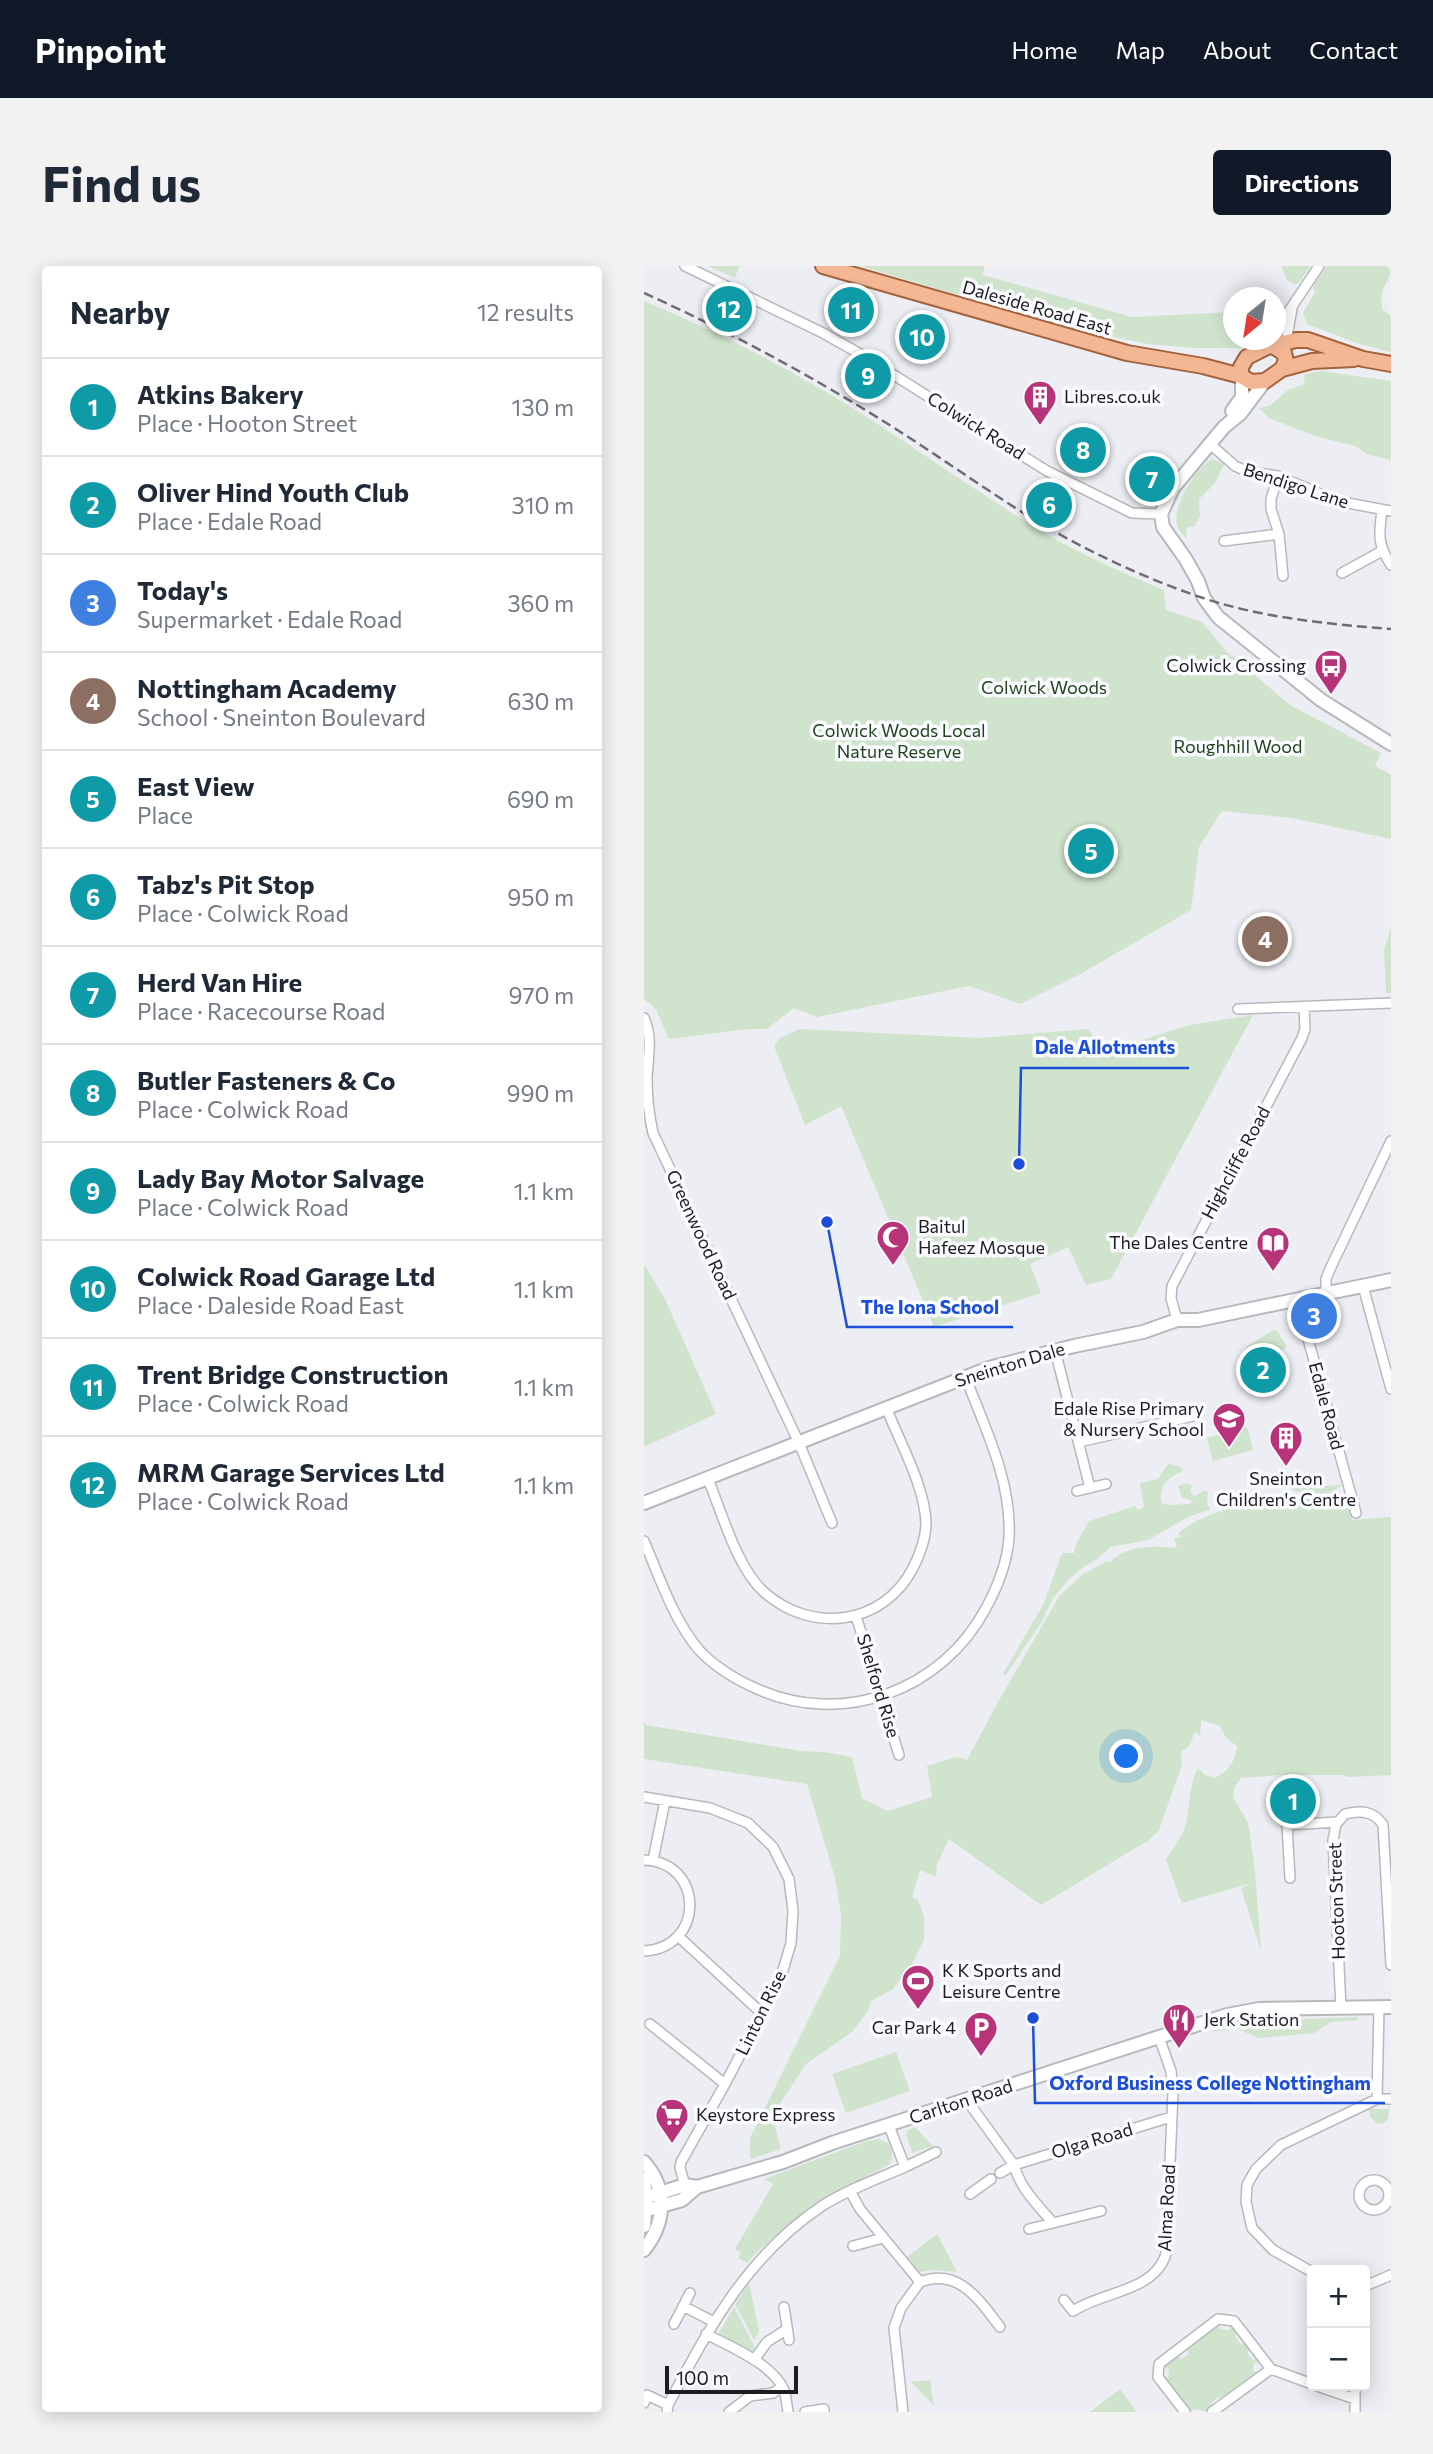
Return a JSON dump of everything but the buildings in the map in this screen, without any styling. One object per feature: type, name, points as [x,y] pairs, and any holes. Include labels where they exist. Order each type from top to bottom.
[{"type":"main road","name":"Daleside Road East","points":[[823,266],[1127,354],[1203,366],[1251,382],[1265,381]]},
{"type":"main road","points":[[1286,343],[1308,340],[1363,359],[1391,364]]},
{"type":"main road","name":"Daleside Road East","points":[[1203,366],[1247,357],[1263,350]]},
{"type":"main road","points":[[1280,350],[1286,361],[1282,369]]},
{"type":"main road","points":[[1241,377],[1241,367],[1247,357]]},
{"type":"main road","points":[[1265,381],[1282,369],[1312,361],[1363,359]]},
{"type":"street","name":"Colwick Road","points":[[685,266],[762,302],[862,355],[1047,471],[1132,513],[1161,514]]},
{"type":"street","points":[[1286,323],[1319,266]]},
{"type":"street","points":[[1286,330],[1291,323],[1293,307]]},
{"type":"street","points":[[1291,323],[1300,335],[1308,340]]},
{"type":"street","points":[[1224,427],[1242,397],[1241,377]]},
{"type":"street","points":[[1265,381],[1241,413],[1209,443],[1173,488],[1161,514],[1163,527],[1198,580],[1203,598],[1218,617],[1321,700],[1391,744]]},
{"type":"street","name":"Bendigo Lane","points":[[1209,443],[1239,468],[1278,476],[1337,501],[1387,511]]},
{"type":"street","points":[[1278,476],[1271,509],[1279,534],[1285,569]]},
{"type":"street","points":[[1387,511],[1379,541],[1391,565]]},
{"type":"street","points":[[1231,543],[1279,534]]},
{"type":"street","points":[[1356,579],[1346,571],[1382,551]]},
{"type":"street","points":[[1238,1009],[1391,1003]]},
{"type":"street","name":"Highcliffe Road","points":[[1177,1320],[1171,1298],[1172,1286],[1302,1038],[1305,1029],[1304,1006]]},
{"type":"street","name":"Greenwood Road","points":[[644,1018],[650,1034],[646,1080],[649,1118],[657,1142],[799,1443],[832,1523]]},
{"type":"street","points":[[1326,1293],[1326,1279],[1330,1269],[1391,1141]]},
{"type":"street","name":"Sneinton Dale","points":[[644,1503],[1013,1360],[1143,1332],[1177,1320],[1191,1321],[1391,1280]]},
{"type":"street","points":[[1363,1286],[1391,1389]]},
{"type":"street","name":"Edale Road","points":[[1297,1299],[1356,1513]]},
{"type":"street","points":[[1055,1350],[1090,1488]]},
{"type":"street","points":[[644,1541],[674,1612],[694,1642],[717,1666],[739,1681],[770,1695],[806,1703],[847,1704],[882,1696],[921,1679],[951,1656],[977,1626],[1000,1583],[1009,1539],[1007,1499],[998,1459],[965,1377]]},
{"type":"street","points":[[708,1479],[744,1566],[763,1592],[789,1610],[827,1620],[856,1616],[895,1594],[908,1577],[922,1545],[926,1522],[919,1489],[886,1407]]},
{"type":"street","points":[[1079,1442],[1183,1422],[1193,1416]]},
{"type":"street","points":[[1077,1491],[1106,1484]]},
{"type":"street","name":"Shelford Rise","points":[[856,1616],[899,1755]]},
{"type":"street","name":"Linton Rise","points":[[644,1797],[710,1808],[748,1823],[773,1847],[789,1879],[793,1910],[791,1943],[781,1977],[680,2165],[691,2186]]},
{"type":"street","points":[[644,1951],[658,1949],[678,1936],[689,1915],[688,1891],[683,1880],[664,1864],[648,1860],[665,1801]]},
{"type":"street","name":"Hooton Street","points":[[1341,2008],[1333,1840],[1338,1822],[1345,1814],[1364,1811],[1379,1819],[1383,1825],[1391,1965]]},
{"type":"street","points":[[1290,1878],[1287,1825],[1338,1822]]},
{"type":"street","points":[[678,1936],[756,2008],[763,2011]]},
{"type":"street","points":[[1377,2099],[1385,2007]]},
{"type":"street","name":"Carlton Road","points":[[645,2205],[661,2192],[783,2162],[966,2099],[1244,2011],[1385,2007]]},
{"type":"street","points":[[650,2024],[725,2084]]},
{"type":"street","name":"Alma Road","points":[[1064,2300],[1073,2311],[1091,2300],[1144,2282],[1163,2266],[1166,2254],[1171,2071],[1159,2037]]},
{"type":"street","points":[[966,2099],[1014,2165],[1024,2189],[1052,2222]]},
{"type":"street","points":[[1307,2270],[1273,2250],[1252,2228],[1246,2202],[1247,2185],[1256,2169],[1281,2146],[1377,2099],[1391,2099]]},
{"type":"street","name":"Olga Road","points":[[970,2194],[1014,2165],[1171,2117]]},
{"type":"street","points":[[889,2126],[905,2166]]},
{"type":"street","points":[[646,2399],[668,2408],[706,2334],[748,2271],[774,2245],[821,2207],[936,2152]]},
{"type":"street","points":[[644,2162],[657,2181],[663,2206],[652,2240],[644,2250]]},
{"type":"street","points":[[644,2179],[644,2226]]},
{"type":"street","name":"Carlton Road","points":[[645,2205],[663,2206],[682,2200],[691,2186]]},
{"type":"street","points":[[850,2191],[860,2209],[920,2283]]},
{"type":"street","points":[[1029,2229],[1101,2211]]},
{"type":"street","points":[[864,2256],[858,2246],[883,2238]]},
{"type":"street","points":[[1370,2284],[1391,2275]]},
{"type":"street","points":[[903,2412],[894,2329],[901,2308],[920,2283],[931,2279],[947,2279],[966,2286],[1000,2327]]},
{"type":"street","points":[[674,2324],[690,2293]]},
{"type":"street","points":[[683,2306],[714,2322]]},
{"type":"street","points":[[784,2306],[789,2340]]},
{"type":"street","points":[[1185,2412],[1158,2377],[1159,2364],[1218,2319],[1234,2320],[1271,2369],[1307,2382]]},
{"type":"street","points":[[754,2360],[767,2342],[787,2329]]},
{"type":"street","points":[[706,2334],[754,2360],[775,2377],[782,2386],[788,2412]]},
{"type":"street","points":[[1212,2412],[1271,2369]]},
{"type":"street","points":[[729,2412],[750,2396],[773,2393],[782,2386]]},
{"type":"street","points":[[1332,2391],[1356,2399]]},
{"type":"street","points":[[1355,2391],[1355,2412]]},
{"type":"street","points":[[805,2412],[824,2409],[824,2412]]},
{"type":"green space","points":[[708,266],[739,266],[735,278]]},
{"type":"green space","points":[[860,266],[984,266],[983,275],[1132,317],[1223,312],[1223,348],[1148,344],[1075,329]]},
{"type":"green space","points":[[1281,266],[1310,266],[1295,285],[1287,280]]},
{"type":"green space","points":[[1327,266],[1391,266],[1381,301],[1382,309],[1391,316],[1391,352],[1359,344],[1307,324],[1303,313],[1315,292],[1313,286]]},
{"type":"green space","name":"Colwick Woods Local Nature Reserve","points":[[644,301],[788,370],[870,419],[983,495],[1053,538],[1164,590],[1166,610],[1202,622],[1227,652],[1290,705],[1381,753],[1375,766],[1391,775],[1391,839],[1292,818],[1222,811],[1199,847],[1191,910],[1077,976],[1021,1004],[969,986],[817,1017],[794,1008],[767,1029],[669,1039],[656,1009],[644,999]]},
{"type":"green space","points":[[1321,371],[1391,381],[1391,460],[1367,454],[1355,446],[1318,437],[1269,418],[1259,408],[1269,406],[1288,390],[1304,384],[1305,374]]},
{"type":"green space","points":[[1212,459],[1224,464],[1215,483],[1199,499],[1200,516],[1194,527],[1186,529],[1187,539],[1177,525],[1176,517],[1181,498],[1192,479]]},
{"type":"green space","points":[[1391,927],[1391,993],[1386,993],[1384,950]]},
{"type":"green space","points":[[1253,1015],[1111,1279],[1086,1285],[1068,1247],[1030,1264],[1041,1293],[934,1327],[841,1106],[805,1125],[774,1046],[780,1038],[799,1029],[979,1038],[1088,1029],[1105,1052],[1189,1025]]},
{"type":"green space","points":[[644,1264],[665,1299],[716,1414],[644,1447]]},
{"type":"green space","points":[[1273,1330],[1277,1331],[1287,1347],[1257,1365],[1246,1347]]},
{"type":"green space","points":[[1247,1427],[1253,1450],[1213,1461],[1207,1438]]},
{"type":"green space","points":[[1169,1463],[1182,1468],[1183,1471],[1165,1483],[1161,1491],[1161,1503],[1190,1504],[1192,1501],[1182,1497],[1178,1486],[1187,1483],[1192,1486],[1190,1491],[1194,1497],[1205,1490],[1208,1493],[1210,1510],[1190,1516],[1148,1540],[1111,1547],[1071,1577],[1053,1598],[1041,1623],[1005,1676],[1003,1674],[1044,1603],[1062,1553],[1074,1553],[1089,1521],[1135,1506],[1138,1510],[1144,1507],[1140,1483],[1158,1479]]},
{"type":"green space","points":[[1342,1485],[1327,1496],[1293,1491],[1291,1488]]},
{"type":"green space","points":[[1284,1497],[1346,1500],[1352,1520],[1391,1517],[1391,1775],[1281,1775],[1241,1778],[1234,1788],[1233,1797],[1248,1823],[1255,1870],[1261,1951],[1241,1888],[1252,1883],[1182,1903],[1166,1860],[1185,1829],[1190,1795],[1198,1768],[1205,1775],[1214,1778],[1230,1766],[1235,1757],[1237,1746],[1226,1738],[1220,1726],[1201,1720],[1200,1736],[1195,1731],[1190,1745],[1181,1752],[1182,1765],[1159,1830],[1149,1840],[1041,1905],[949,1839],[937,1864],[936,1877],[920,1870],[912,1897],[918,1900],[924,1917],[924,1939],[913,1963],[893,1989],[871,2001],[867,2012],[852,2032],[806,2064],[781,2102],[774,2123],[781,2149],[750,2159],[750,2138],[840,1956],[841,1914],[835,1878],[807,1784],[644,1759],[644,1722],[646,1725],[852,1757],[862,1798],[888,1811],[932,1797],[927,1766],[956,1757],[967,1760],[1060,1595],[1082,1575],[1133,1549],[1177,1548],[1174,1538],[1182,1537],[1178,1534],[1201,1519],[1242,1505]]},
{"type":"green space","points":[[1358,2017],[1358,2020],[1331,2022],[1314,2033],[1258,2038],[1236,2028],[1213,2032],[1248,2021]]},
{"type":"green space","points":[[896,2052],[910,2091],[846,2113],[832,2074]]},
{"type":"green space","points":[[1369,2109],[1389,2109],[1388,2119],[1378,2124],[1370,2117]]},
{"type":"green space","points":[[915,2127],[933,2146],[913,2153],[906,2135],[908,2130]]},
{"type":"green space","points":[[878,2139],[887,2142],[891,2148],[890,2164],[832,2196],[796,2220],[762,2247],[747,2263],[738,2258],[741,2253],[735,2249],[773,2184],[764,2179]]},
{"type":"green space","points":[[937,2234],[957,2272],[920,2272],[906,2258]]},
{"type":"green space","points":[[749,2283],[759,2331],[754,2340],[735,2304]]},
{"type":"green space","points":[[734,2307],[754,2350],[747,2350],[719,2333]]},
{"type":"green space","points":[[1220,2321],[1219,2329],[1230,2330],[1232,2322],[1240,2331],[1235,2336],[1241,2345],[1247,2341],[1253,2348],[1247,2353],[1253,2360],[1259,2356],[1261,2363],[1254,2363],[1253,2371],[1260,2372],[1224,2403],[1219,2397],[1211,2403],[1215,2409],[1212,2412],[1193,2409],[1188,2412],[1160,2376],[1168,2377],[1169,2369],[1161,2367],[1177,2353],[1181,2359],[1189,2354],[1185,2347]]},
{"type":"green space","points":[[930,2380],[934,2406],[911,2382]]},
{"type":"green space","points":[[1120,2389],[1137,2412],[1090,2412]]},
{"type":"railway","points":[[644,293],[799,371],[888,424],[1046,527],[1134,571],[1180,590],[1249,611],[1391,629]]},
{"type":"place","name":"MRM Garage Services Ltd","points":[[729,309]]},
{"type":"place","name":"Trent Bridge Construction","points":[[851,310]]},
{"type":"place","name":"Colwick Road Garage Ltd","points":[[922,337]]},
{"type":"place","name":"Lady Bay Motor Salvage","points":[[868,376]]},
{"type":"place","name":"Libres.co.uk","points":[[1040,427]]},
{"type":"place","name":"Butler Fasteners & Co","points":[[1083,450]]},
{"type":"place","name":"Herd Van Hire","points":[[1152,479]]},
{"type":"place","name":"Tabz's Pit Stop","points":[[1049,505]]},
{"type":"place","name":"Colwick Crossing","points":[[1331,696]]},
{"type":"place","name":"East View","points":[[1091,851]]},
{"type":"place","name":"Nottingham Academy","points":[[1265,939]]},
{"type":"place","name":"Dale Allotments","points":[[1019,1164]]},
{"type":"place","name":"The Iona School","points":[[827,1222]]},
{"type":"place","name":"Baitul Hafeez Mosque","points":[[893,1267]]},
{"type":"place","name":"The Dales Centre","points":[[1273,1273]]},
{"type":"place","name":"Today's","points":[[1314,1316]]},
{"type":"place","name":"Oliver Hind Youth Club","points":[[1263,1370]]},
{"type":"place","name":"Edale Rise Primary & Nursery School","points":[[1229,1449]]},
{"type":"place","name":"Sneinton Children's Centre","points":[[1286,1468]]},
{"type":"place","name":"Atkins Bakery","points":[[1293,1801]]},
{"type":"place","name":"K K Sports and Leisure Centre","points":[[918,2011]]},
{"type":"place","name":"Oxford Business College Nottingham","points":[[1033,2018]]},
{"type":"place","name":"Jerk Station","points":[[1179,2050]]},
{"type":"place","name":"Car Park 4","points":[[981,2058]]},
{"type":"place","name":"Keystore Express","points":[[672,2145]]},
{"type":"park label","name":"Colwick Woods","points":[[1044,688]]},
{"type":"park label","name":"Roughhill Wood","points":[[1238,747]]}]
